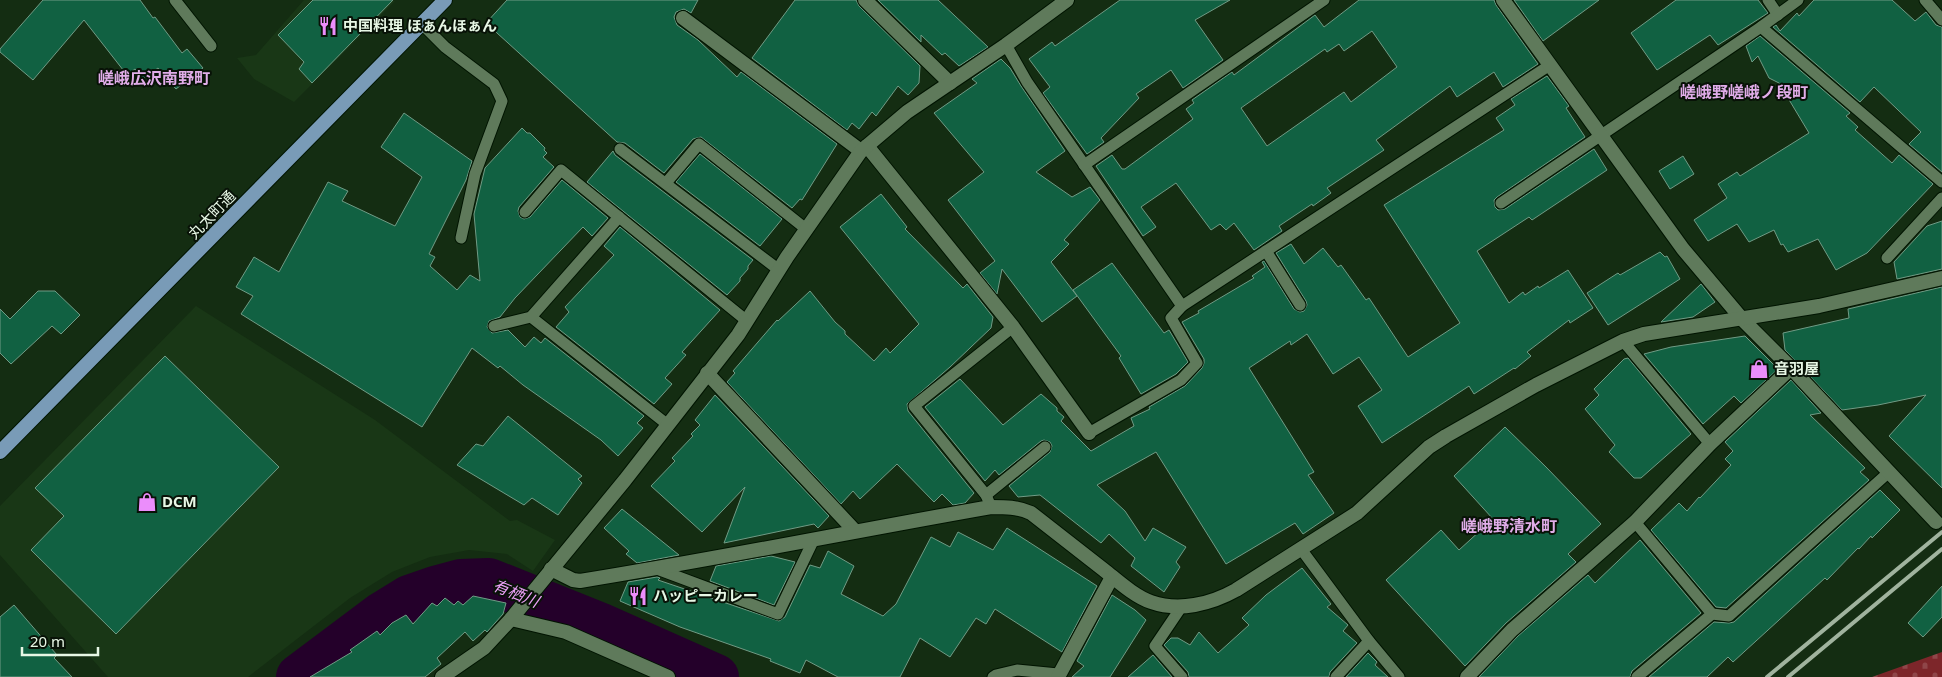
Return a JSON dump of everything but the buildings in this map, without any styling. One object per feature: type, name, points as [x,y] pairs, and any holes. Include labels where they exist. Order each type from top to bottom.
[{"type":"main road","name":"丸太町通","points":[[0,452],[445,0]]},
{"type":"street","points":[[865,0],[950,83]]},
{"type":"street","points":[[442,677],[484,648],[511,619],[625,480],[747,321],[806,229],[864,149],[907,112],[1006,45],[1067,0]]},
{"type":"street","points":[[1503,0],[1683,249],[1742,319],[1791,368],[1936,522]]},
{"type":"street","points":[[683,18],[864,149],[1014,327],[1089,433]]},
{"type":"street","points":[[548,574],[580,581],[657,569],[854,531],[988,501],[1020,508],[1031,513],[1134,593],[1152,602],[1182,606],[1195,605],[1227,595],[1357,513],[1429,448],[1446,436],[1536,384],[1623,341],[1644,334],[1819,306],[1942,278]]},
{"type":"street","points":[[1467,677],[1512,630],[1635,522],[1710,444],[1791,368]]},
{"type":"street","points":[[707,373],[854,531]]},
{"type":"street","points":[[1058,675],[1112,577]]},
{"type":"street","points":[[511,619],[566,632],[668,677]]},
{"type":"lane","points":[[175,0],[211,46]]},
{"type":"lane","points":[[1084,165],[1324,0]]},
{"type":"lane","points":[[1768,0],[1778,15]]},
{"type":"lane","points":[[1501,203],[1798,0]]},
{"type":"lane","points":[[1925,0],[1942,20]]},
{"type":"lane","points":[[422,24],[445,47],[494,84],[502,102],[476,174],[461,238]]},
{"type":"lane","points":[[1761,27],[1942,182]]},
{"type":"lane","points":[[1006,45],[1027,82],[1182,306]]},
{"type":"lane","points":[[1089,433],[1181,380],[1197,364],[1171,318],[1182,306],[1550,64]]},
{"type":"lane","points":[[666,183],[699,144],[806,229]]},
{"type":"lane","points":[[620,149],[779,270]]},
{"type":"lane","points":[[525,212],[561,170],[747,321]]},
{"type":"lane","points":[[1887,258],[1942,198]]},
{"type":"lane","points":[[494,326],[531,317],[619,216]]},
{"type":"lane","points":[[1266,251],[1300,305]]},
{"type":"lane","points":[[531,317],[668,424]]},
{"type":"lane","points":[[1014,327],[914,406],[988,501],[1045,447]]},
{"type":"lane","points":[[1623,341],[1710,444]]},
{"type":"lane","points":[[1635,522],[1712,614],[1730,616],[1889,472]]},
{"type":"lane","points":[[657,569],[778,614],[814,539]]},
{"type":"lane","points":[[1301,550],[1368,640],[1399,677]]},
{"type":"lane","points":[[1182,606],[1155,646],[1182,677]]},
{"type":"lane","points":[[1637,677],[1712,614]]},
{"type":"lane","points":[[1336,677],[1368,640]]},
{"type":"lane","points":[[993,677],[1017,670],[1058,675]]},
{"type":"shaded area","points":[[304,0],[395,1],[294,102],[254,79],[237,58],[256,55]]},
{"type":"shaded area","points":[[196,306],[375,420],[510,521],[517,520],[555,540],[533,571],[507,554],[469,550],[430,557],[392,572],[350,598],[248,677],[108,677],[0,555],[0,506]]},
{"type":"green space","points":[[1942,652],[1942,677],[1872,677]]},
{"type":"waterway","name":"有栖川","points":[[299,677],[383,614],[409,598],[461,582],[489,581],[599,625],[716,677]]},
{"type":"railway","points":[[1767,677],[1942,532]]},
{"type":"railway","points":[[1788,677],[1942,549]]},
{"type":"place","name":"中国料理 ほぁんほぁん","points":[[328,26]]},
{"type":"place","name":"音羽屋","points":[[1759,369]]},
{"type":"place","name":"DCM","points":[[147,502]]},
{"type":"place","name":"ハッピーカレー","points":[[638,596]]},
{"type":"district","name":"嵯峨広沢南野町","points":[[154,78]]},
{"type":"district","name":"嵯峨野嵯峨ノ段町","points":[[1744,92]]},
{"type":"district","name":"嵯峨野清水町","points":[[1509,526]]}]
